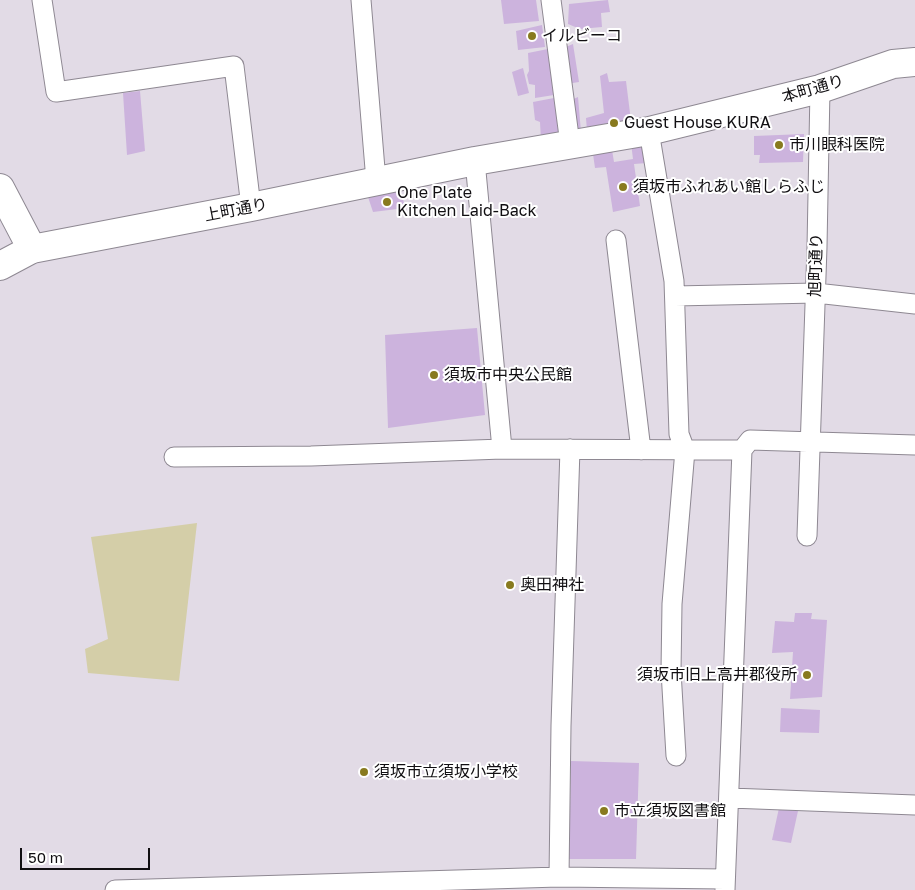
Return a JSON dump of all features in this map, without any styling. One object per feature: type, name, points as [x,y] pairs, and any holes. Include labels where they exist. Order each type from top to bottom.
[{"type":"main road","name":"本町通り","points":[[474,161],[649,131],[820,89],[893,64],[915,62]]},
{"type":"main road","name":"上町通り","points":[[0,266],[32,249],[252,207],[474,161]]},
{"type":"main road","points":[[0,188],[32,249]]},
{"type":"street","points":[[42,0],[56,92],[234,66],[252,207]]},
{"type":"street","points":[[361,0],[376,181]]},
{"type":"street","points":[[551,0],[570,144]]},
{"type":"street","name":"旭町通り","points":[[807,536],[816,293],[820,89]]},
{"type":"street","points":[[649,131],[674,281],[679,434],[685,450],[672,604],[670,671],[676,756]]},
{"type":"street","points":[[474,161],[502,449]]},
{"type":"street","points":[[616,240],[642,450]]},
{"type":"street","points":[[675,296],[816,293],[915,304]]},
{"type":"street","points":[[115,890],[532,884],[560,877],[725,885],[730,798],[742,450],[750,440],[915,445]]},
{"type":"street","points":[[174,457],[311,456],[502,449],[742,450]]},
{"type":"street","points":[[560,877],[561,726],[570,449]]},
{"type":"street","points":[[730,798],[915,806]]},
{"type":"shaded area","points":[[197,523],[179,681],[88,673],[85,649],[108,639],[91,537]]},
{"type":"building","points":[[501,0],[536,0],[539,21],[504,24]]},
{"type":"building","points":[[608,0],[610,12],[601,13],[602,27],[580,29],[568,24],[569,4]]},
{"type":"building","points":[[542,25],[545,47],[518,50],[516,31]]},
{"type":"building","points":[[573,44],[579,82],[566,84],[561,49]]},
{"type":"building","points":[[548,49],[554,95],[535,98],[535,85],[529,84],[527,75],[529,71],[528,53]]},
{"type":"building","points":[[523,68],[529,93],[518,96],[512,72]]},
{"type":"building","points":[[607,73],[609,82],[626,81],[631,121],[587,131],[586,118],[604,113],[600,76]]},
{"type":"building","points":[[140,91],[145,151],[127,155],[123,93]]},
{"type":"building","points":[[578,97],[581,132],[573,133],[569,101]]},
{"type":"building","points":[[554,98],[559,137],[541,140],[540,122],[535,120],[533,102]]},
{"type":"building","name":"市川眼科医院","points":[[804,134],[803,162],[759,163],[760,155],[754,155],[754,136]]},
{"type":"building","name":"須坂市ふれあい館しらふじ","points":[[644,141],[647,163],[634,164],[640,206],[613,212],[606,167],[595,168],[593,154],[612,150],[614,162],[633,159],[631,143]]},
{"type":"building","name":"One Plate Kitchen Laid-Back","points":[[401,189],[405,208],[373,212],[368,197]]},
{"type":"building","name":"須坂市中央公民館","points":[[477,328],[485,415],[388,428],[385,335]]},
{"type":"building","name":"須坂市旧上高井郡役所","points":[[795,613],[812,613],[811,619],[827,620],[822,697],[790,699],[793,652],[772,653],[775,621],[794,622]]},
{"type":"building","points":[[781,708],[820,710],[819,733],[780,732]]},
{"type":"building","name":"市立須坂図書館","points":[[571,761],[639,763],[636,859],[569,859]]},
{"type":"building","points":[[779,808],[798,811],[791,843],[772,840]]},
{"type":"place","name":"イルビーコ","points":[[532,36]]},
{"type":"place","name":"Guest House KURA","points":[[614,123]]},
{"type":"place","name":"市川眼科医院","points":[[779,145]]},
{"type":"place","name":"須坂市ふれあい館しらふじ","points":[[623,187]]},
{"type":"place","name":"One Plate Kitchen Laid-Back","points":[[387,202]]},
{"type":"place","name":"須坂市中央公民館","points":[[434,375]]},
{"type":"place","name":"奥田神社","points":[[510,585]]},
{"type":"place","name":"須坂市旧上高井郡役所","points":[[807,675]]},
{"type":"place","name":"須坂市立須坂小学校","points":[[364,772]]},
{"type":"place","name":"市立須坂図書館","points":[[604,811]]}]
